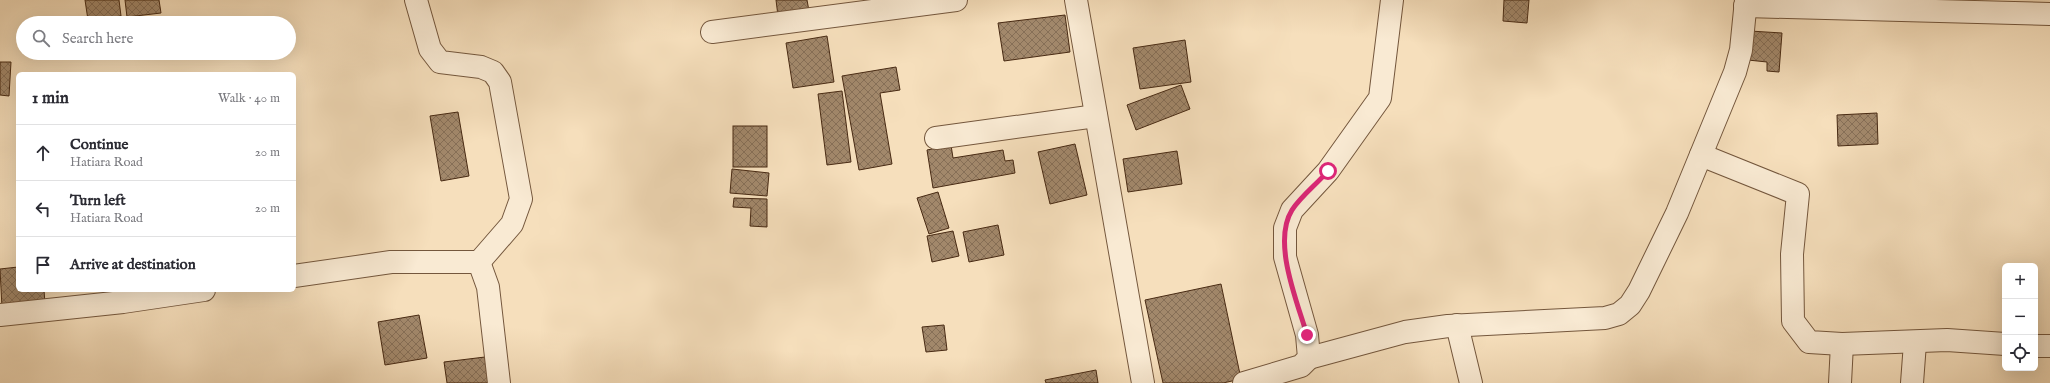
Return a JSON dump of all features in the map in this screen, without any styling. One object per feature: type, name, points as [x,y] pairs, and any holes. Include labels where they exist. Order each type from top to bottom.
[{"type":"street","points":[[296,276],[391,262],[478,262],[512,224],[521,199],[500,82],[493,72],[481,67],[440,62],[430,49],[416,0]]},
{"type":"street","points":[[712,32],[956,0]]},
{"type":"street","points":[[1076,0],[1143,383]]},
{"type":"street","points":[[1309,358],[1307,335],[1285,257],[1285,228],[1292,210],[1328,171],[1380,98],[1392,0]]},
{"type":"street","points":[[1244,383],[1289,377],[1309,358],[1405,332],[1458,325],[1606,318],[1619,314],[1630,305],[1639,291],[1677,213],[1735,72],[1741,50],[1746,3],[2050,14]]},
{"type":"street","points":[[936,138],[1096,116]]},
{"type":"street","points":[[1701,155],[1798,194],[1792,254],[1793,321],[1809,342],[1842,344],[1916,343],[1947,340],[2002,344]]},
{"type":"street","points":[[478,262],[488,287],[499,383]]},
{"type":"street","points":[[0,315],[123,302],[190,292]]},
{"type":"street","points":[[1458,325],[1470,383]]},
{"type":"street","points":[[1912,383],[1916,343]]},
{"type":"street","points":[[1840,383],[1842,344]]},
{"type":"street","points":[[2038,346],[2050,346]]},
{"type":"building","points":[[85,0],[119,0],[121,16],[87,16]]},
{"type":"building","points":[[125,0],[159,0],[161,13],[127,16]]},
{"type":"building","points":[[776,0],[807,0],[809,11],[778,16]]},
{"type":"building","points":[[1504,0],[1529,0],[1527,23],[1503,21]]},
{"type":"building","points":[[1065,15],[1070,52],[1004,61],[998,23]]},
{"type":"building","points":[[1750,31],[1782,33],[1779,72],[1767,71],[1767,62],[1748,60]]},
{"type":"building","points":[[827,36],[834,82],[793,88],[786,43]]},
{"type":"building","points":[[1185,40],[1191,82],[1140,89],[1133,48]]},
{"type":"building","points":[[0,62],[11,62],[9,96],[0,95]]},
{"type":"building","points":[[896,67],[900,90],[880,93],[892,164],[859,170],[842,76]]},
{"type":"building","points":[[1181,85],[1190,109],[1136,130],[1127,105]]},
{"type":"building","points":[[842,91],[851,162],[827,165],[818,94]]},
{"type":"building","points":[[458,112],[469,176],[441,181],[430,116]]},
{"type":"building","points":[[1877,113],[1878,144],[1838,146],[1837,115]]},
{"type":"building","points":[[733,126],[767,126],[767,167],[733,167]]},
{"type":"building","points":[[1075,144],[1087,195],[1050,204],[1038,152]]},
{"type":"building","points":[[951,145],[953,158],[1003,150],[1005,161],[1013,160],[1015,173],[933,188],[927,150]]},
{"type":"building","points":[[1177,151],[1182,184],[1128,192],[1123,159]]},
{"type":"building","points":[[732,169],[769,173],[767,196],[730,193]]},
{"type":"building","points":[[938,192],[949,228],[929,234],[917,198]]},
{"type":"building","points":[[734,198],[767,199],[767,227],[750,226],[751,208],[733,207]]},
{"type":"building","points":[[998,225],[1004,255],[969,262],[963,232]]},
{"type":"building","points":[[953,231],[959,256],[932,262],[927,236]]},
{"type":"building","points":[[16,267],[16,292],[44,292],[45,304],[2,308],[0,269]]},
{"type":"building","points":[[1221,284],[1241,379],[1223,383],[1163,383],[1145,300]]},
{"type":"building","points":[[419,315],[427,358],[385,365],[378,322]]},
{"type":"building","points":[[944,325],[947,350],[926,352],[922,327]]},
{"type":"building","points":[[485,357],[489,383],[447,383],[444,362]]},
{"type":"building","points":[[1096,370],[1098,383],[1046,383],[1045,380]]},
{"type":"route","points":[[1307,335],[1285,257],[1285,228],[1292,210],[1328,171]]}]
